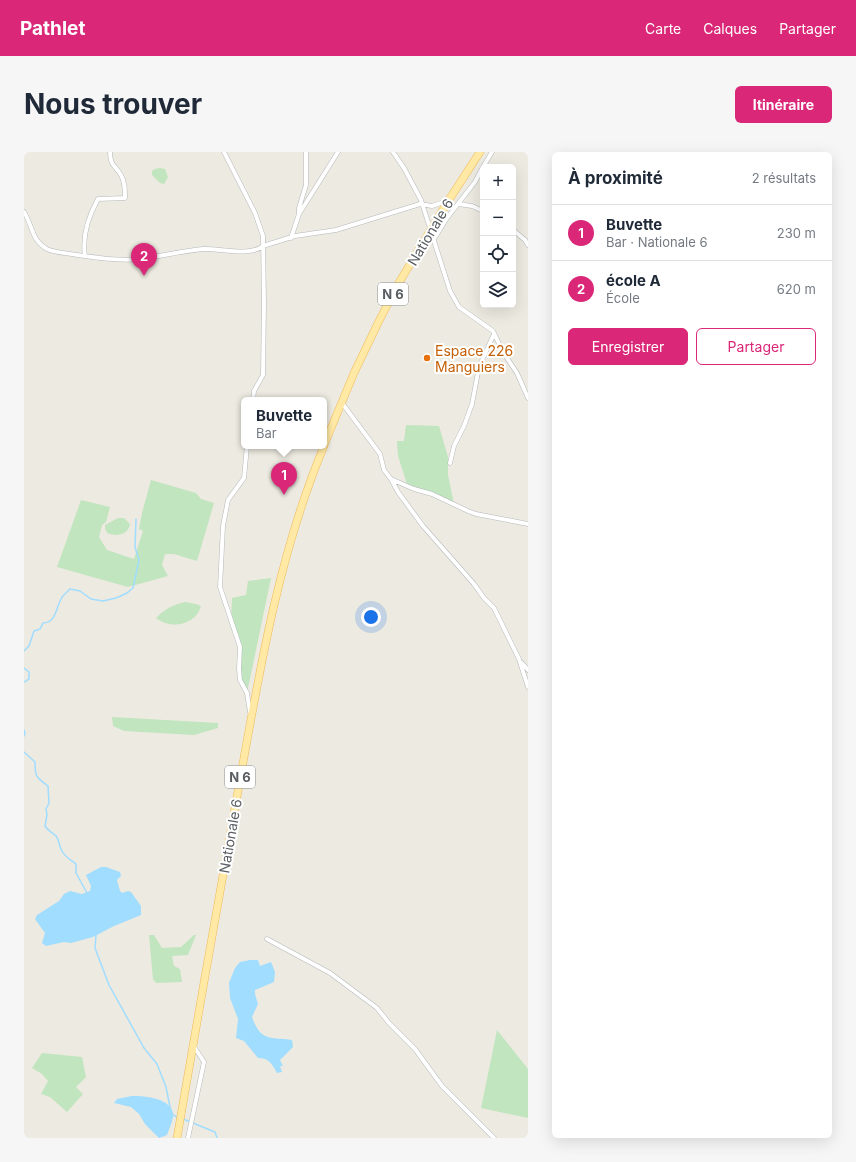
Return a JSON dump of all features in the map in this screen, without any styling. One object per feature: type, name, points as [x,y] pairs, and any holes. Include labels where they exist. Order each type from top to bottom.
[{"type":"main road","name":"Nationale 6","points":[[327,439],[378,321],[431,229],[480,152]]},
{"type":"main road","name":"Nationale 6","points":[[177,1138],[264,649],[284,563],[304,499],[323,449]]},
{"type":"street","points":[[85,256],[84,237],[92,211],[98,199],[125,198],[121,174],[112,165],[110,152]]},
{"type":"street","points":[[224,152],[256,212],[263,236],[263,375],[254,391],[253,397]]},
{"type":"street","points":[[299,214],[299,208],[306,185],[306,152]]},
{"type":"street","points":[[291,238],[299,214],[338,152]]},
{"type":"street","points":[[393,152],[404,168],[422,204],[450,290],[459,307],[487,326],[494,334],[503,352],[517,373],[528,398]]},
{"type":"street","points":[[485,164],[492,152]]},
{"type":"street","points":[[434,239],[447,218],[475,182],[480,173]]},
{"type":"street","points":[[24,212],[28,218],[33,235],[38,242],[48,249],[116,260],[140,259],[205,249],[244,251],[259,250],[263,246],[291,238],[336,230],[422,204],[432,206],[448,201]]},
{"type":"street","points":[[458,204],[472,206],[480,210]]},
{"type":"street","points":[[516,233],[528,244]]},
{"type":"street","points":[[450,463],[454,446],[464,426],[472,404],[479,367],[494,334]]},
{"type":"street","points":[[342,402],[380,454],[384,470],[423,526],[494,608],[520,659],[528,670]]},
{"type":"street","points":[[247,449],[244,478],[228,500],[223,526],[220,588],[240,647],[240,680],[247,693],[251,717]]},
{"type":"street","points":[[391,479],[414,489],[432,494],[476,514],[528,524]]},
{"type":"street","points":[[520,659],[528,687]]},
{"type":"street","points":[[268,939],[330,973],[377,1008],[389,1023],[415,1049],[442,1086],[494,1138]]},
{"type":"street","points":[[188,1138],[204,1062],[193,1045]]},
{"type":"green space","points":[[160,168],[165,169],[168,177],[164,184],[160,183],[152,175],[152,171]]},
{"type":"green space","points":[[406,425],[439,426],[448,457],[448,475],[454,504],[408,487],[398,456],[397,441],[404,441]]},
{"type":"green space","points":[[151,480],[196,493],[201,499],[214,503],[197,561],[174,554],[165,554],[162,565],[168,576],[128,587],[57,567],[81,500],[110,507],[106,522],[102,525],[99,537],[107,550],[134,559],[143,531],[139,529]]},
{"type":"green space","points":[[118,518],[124,518],[130,524],[127,531],[118,535],[107,533],[105,525]]},
{"type":"green space","points":[[271,578],[247,693],[240,680],[240,647],[231,622],[232,598],[246,595],[248,581]]},
{"type":"green space","points":[[185,602],[201,606],[194,618],[189,621],[182,624],[169,624],[156,618],[162,612],[176,604]]},
{"type":"green space","points":[[112,717],[218,723],[218,728],[194,735],[124,731],[113,726]]},
{"type":"green space","points":[[149,935],[154,935],[162,948],[181,947],[194,935],[196,935],[188,955],[172,956],[174,966],[180,969],[182,982],[156,983],[153,979]]},
{"type":"green space","points":[[497,1030],[528,1069],[528,1118],[481,1108]]},
{"type":"green space","points":[[42,1053],[82,1057],[86,1077],[76,1087],[83,1094],[67,1112],[50,1097],[41,1094],[48,1081],[42,1074],[32,1068]]},
{"type":"water","points":[[101,867],[106,867],[120,872],[121,876],[117,880],[120,891],[122,893],[128,891],[131,892],[141,906],[141,915],[114,926],[93,937],[71,943],[64,942],[46,946],[42,943],[45,933],[35,919],[37,915],[59,901],[64,894],[70,891],[82,894],[90,891],[91,886],[86,875]]},
{"type":"water","points":[[258,960],[260,966],[271,962],[275,972],[274,982],[255,990],[258,1004],[252,1017],[259,1031],[267,1037],[292,1040],[293,1047],[280,1060],[283,1066],[280,1066],[282,1072],[277,1073],[270,1062],[262,1058],[258,1058],[244,1041],[236,1038],[238,1019],[230,998],[229,983],[235,968],[240,962]]},
{"type":"water","points":[[132,1096],[158,1099],[169,1106],[173,1117],[167,1135],[159,1138],[145,1124],[139,1114],[131,1107],[114,1103],[117,1099]]},
{"type":"waterway","points":[[24,651],[29,646],[34,631],[40,629],[43,623],[51,621],[59,603],[70,589],[80,591],[91,599],[103,601],[116,598],[127,593],[133,588],[139,560],[135,547],[136,519]]},
{"type":"waterway","points":[[24,668],[29,672],[29,679],[24,682]]},
{"type":"waterway","points":[[24,730],[24,736]]},
{"type":"waterway","points":[[24,752],[35,762],[35,771],[37,776],[48,786],[49,803],[46,809],[47,815],[45,826],[56,836],[65,855],[76,864],[76,873],[87,893]]},
{"type":"waterway","points":[[96,935],[95,948],[109,985],[144,1048],[157,1064],[166,1087],[173,1115],[177,1117]]},
{"type":"waterway","points":[[183,1119],[215,1132],[217,1138]]},
{"type":"place","name":"école A","points":[[144,276]]},
{"type":"place","name":"Espace 226 Manguiers","points":[[427,358]]},
{"type":"place","name":"Buvette","points":[[284,495]]}]
